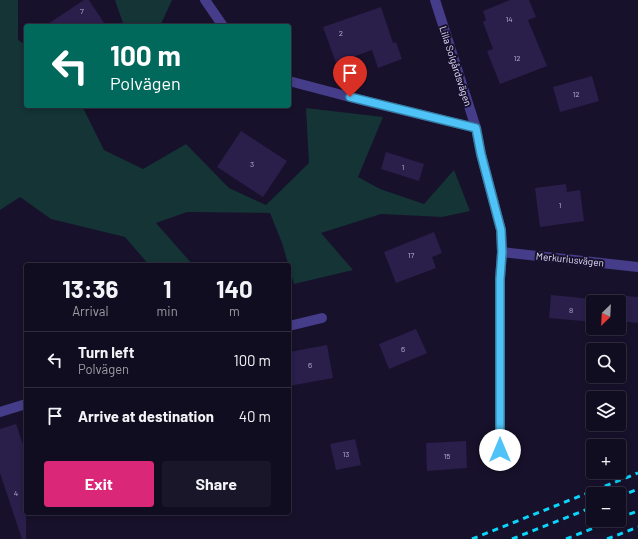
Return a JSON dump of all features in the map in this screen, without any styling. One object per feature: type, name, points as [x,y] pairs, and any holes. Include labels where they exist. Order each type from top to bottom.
[{"type":"street","points":[[205,0],[222,24]]},
{"type":"street","name":"Lilla Solgårdsvägen","points":[[435,0],[476,128],[481,154],[501,230],[500,466]]},
{"type":"street","points":[[291,82],[365,102],[476,128]]},
{"type":"street","name":"Merkuriusvägen","points":[[502,252],[638,267]]},
{"type":"street","points":[[291,326],[322,318]]},
{"type":"street","points":[[0,412],[24,405]]},
{"type":"green space","points":[[0,0],[18,0],[18,40],[24,44],[24,108],[83,108],[104,150],[143,169],[186,144],[229,188],[266,205],[309,163],[306,108],[383,117],[358,177],[380,189],[424,204],[454,170],[470,211],[442,217],[381,214],[321,233],[353,270],[294,284],[291,274],[291,263],[288,263],[282,243],[270,213],[187,212],[156,223],[191,263],[147,263],[125,237],[51,219],[20,197],[0,210]]},
{"type":"green space","points":[[115,0],[172,0],[161,24],[123,24]]},
{"type":"building","points":[[84,0],[89,0],[105,24],[48,24]]},
{"type":"building","points":[[510,0],[529,0],[536,17],[528,20],[547,66],[500,84],[487,51],[493,49],[483,22],[486,20],[483,11]]},
{"type":"building","points":[[381,7],[393,43],[396,42],[402,59],[378,68],[372,50],[336,63],[323,27]]},
{"type":"building","points":[[592,76],[599,101],[560,112],[553,87]]},
{"type":"building","points":[[241,131],[287,161],[263,197],[217,167]]},
{"type":"building","points":[[386,152],[424,164],[419,181],[381,169]]},
{"type":"building","points":[[566,184],[567,192],[580,190],[584,221],[540,227],[535,188]]},
{"type":"building","points":[[434,232],[442,253],[432,257],[436,268],[396,283],[384,252]]},
{"type":"building","points":[[551,295],[586,298],[586,321],[549,318]]},
{"type":"building","points":[[626,296],[638,297],[638,323],[626,322]]},
{"type":"building","points":[[416,329],[427,353],[389,369],[379,344]]},
{"type":"building","points":[[327,345],[333,378],[291,386],[291,352]]},
{"type":"building","points":[[16,424],[24,447],[24,515],[26,515],[26,539],[22,539],[0,473],[0,429]]},
{"type":"building","points":[[355,439],[361,465],[336,470],[330,444]]},
{"type":"building","points":[[466,441],[467,468],[427,471],[426,443]]},
{"type":"railway","points":[[472,539],[638,473]]},
{"type":"railway","points":[[626,494],[638,489]]},
{"type":"railway","points":[[512,539],[586,510]]},
{"type":"railway","points":[[626,515],[638,511]]},
{"type":"railway","points":[[566,539],[596,527]]},
{"type":"railway","points":[[607,539],[638,527]]},
{"type":"route","points":[[350,97],[365,102],[476,128],[481,154],[501,230],[500,450]]}]
